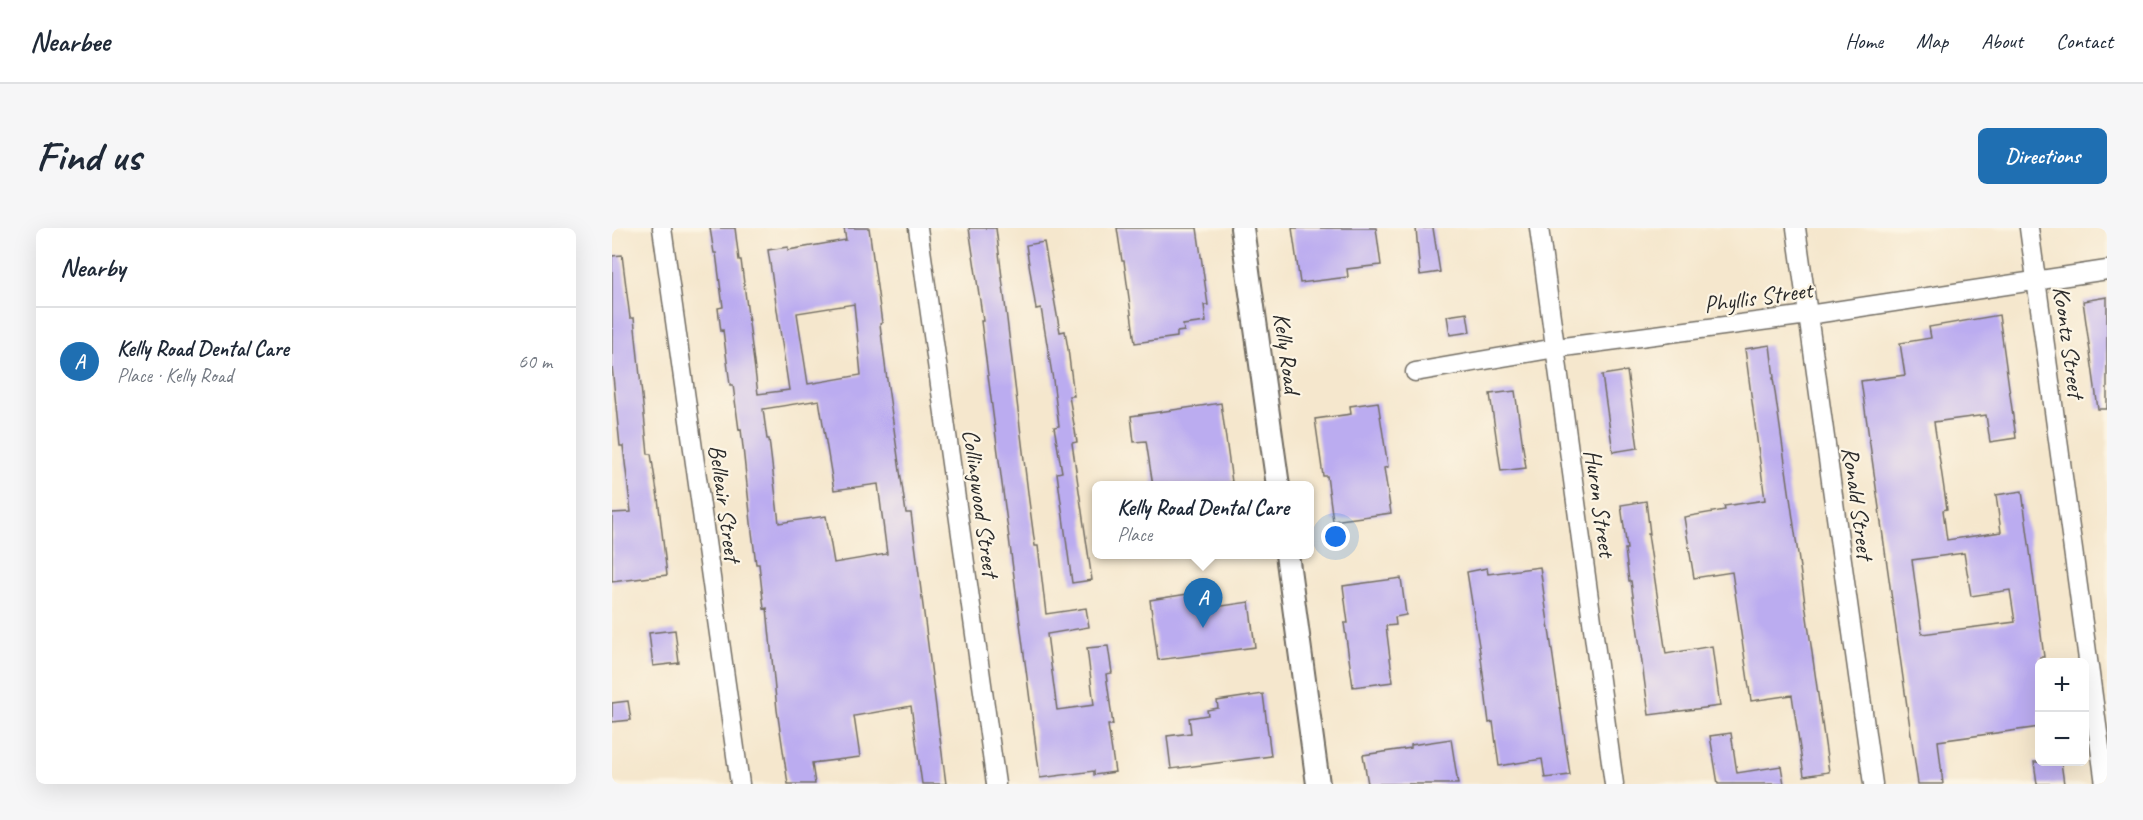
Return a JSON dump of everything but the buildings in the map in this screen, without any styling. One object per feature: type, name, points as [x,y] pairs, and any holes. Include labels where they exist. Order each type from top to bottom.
[{"type":"street","name":"Belleair Street","points":[[662,228],[740,784]]},
{"type":"street","name":"Collingwood Street","points":[[918,228],[996,784]]},
{"type":"street","name":"Kelly Road","points":[[1242,228],[1277,481]]},
{"type":"street","name":"Huron Street","points":[[1539,228],[1614,784]]},
{"type":"street","name":"Ronald Street","points":[[1796,228],[1873,784]]},
{"type":"street","name":"Koontz Street","points":[[2029,228],[2105,784]]},
{"type":"street","name":"Phyllis Street","points":[[1415,372],[1556,348],[1808,315],[2107,270]]},
{"type":"street","points":[[1288,559],[1318,784]]},
{"type":"place","name":"Kelly Road Dental Care","points":[[1203,628]]}]
